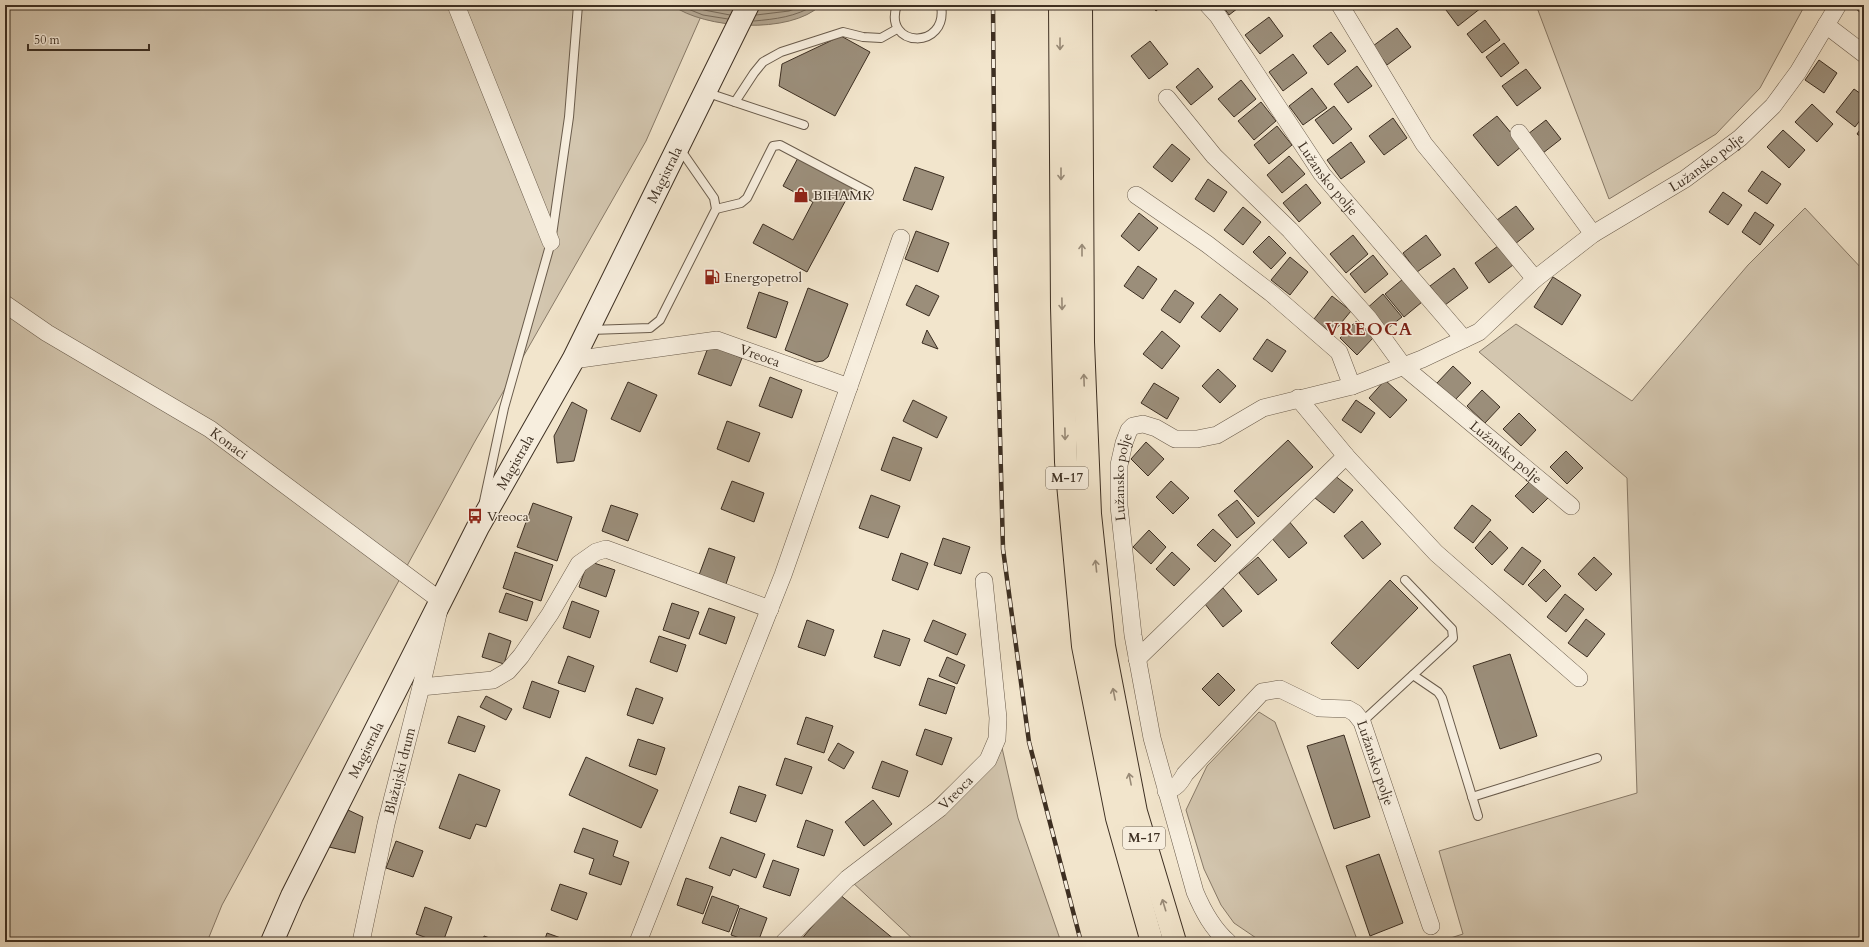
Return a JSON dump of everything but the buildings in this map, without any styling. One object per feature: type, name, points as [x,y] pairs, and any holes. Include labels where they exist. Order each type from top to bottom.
[{"type":"highway","name":"M-17","points":[[1060,5],[1062,307],[1066,462],[1083,646],[1117,818],[1152,942]]},
{"type":"highway","name":"M-17","points":[[1081,5],[1083,342],[1090,514],[1104,646],[1136,812],[1175,942]]},
{"type":"main road","name":"Magistrala","points":[[272,942],[292,896],[478,527],[573,360],[748,5]]},
{"type":"street","points":[[456,5],[551,242]]},
{"type":"street","name":"Lužansko polje","points":[[1208,5],[1218,16],[1322,174],[1464,339]]},
{"type":"street","points":[[1340,5],[1424,144],[1535,279]]},
{"type":"street","name":"Lužansko polje","points":[[1228,942],[1217,933],[1204,912],[1195,892],[1152,738],[1137,659],[1119,506],[1119,466],[1124,443],[1129,430],[1133,426],[1143,424],[1156,428],[1175,439],[1197,439],[1217,435],[1263,408],[1298,398],[1352,386],[1404,367],[1479,332],[1535,279],[1593,234],[1685,178],[1740,138],[1772,106],[1798,72],[1838,5]]},
{"type":"street","points":[[1826,25],[1864,54]]},
{"type":"street","name":"Lužansko polje","points":[[1167,98],[1214,156],[1290,230],[1369,320],[1404,367],[1571,506]]},
{"type":"street","points":[[1519,133],[1593,234]]},
{"type":"street","points":[[1136,195],[1207,244],[1266,289],[1339,352],[1352,386]]},
{"type":"street","points":[[638,942],[770,609],[901,238]]},
{"type":"street","name":"Konaci","points":[[5,304],[47,333],[210,429],[441,601]]},
{"type":"street","name":"Vreoca","points":[[573,360],[717,340],[849,387]]},
{"type":"street","points":[[1298,398],[1346,456],[1436,553],[1579,678]]},
{"type":"street","points":[[1137,659],[1346,456]]},
{"type":"street","points":[[421,687],[493,680],[508,671],[521,656],[550,614],[579,564],[596,552],[606,549],[770,609]]},
{"type":"street","name":"Vreoca","points":[[784,942],[847,879],[940,808],[988,760],[997,739],[998,718],[984,581]]},
{"type":"street","name":"Blažujski drum","points":[[361,942],[386,824],[441,601]]},
{"type":"street","name":"Lužansko polje","points":[[1166,791],[1179,785],[1185,774],[1262,692],[1280,689],[1320,708],[1348,709],[1355,713],[1362,722],[1431,926]]},
{"type":"lane","points":[[478,527],[504,408],[551,242],[569,117],[578,5]]},
{"type":"lane","points":[[897,5],[894,20],[897,29],[904,35],[913,39],[930,35],[939,26],[942,18],[941,5]]},
{"type":"lane","points":[[735,102],[763,62],[782,52],[843,32],[863,38],[881,38],[897,29]]},
{"type":"lane","points":[[707,86],[735,102],[804,125]]},
{"type":"lane","points":[[716,209],[741,203],[746,198],[773,146],[780,145],[869,192]]},
{"type":"lane","points":[[587,330],[650,328],[660,320],[716,209],[714,198],[678,146]]},
{"type":"lane","points":[[1362,722],[1453,638],[1452,629],[1405,580]]},
{"type":"lane","points":[[1413,675],[1438,692],[1442,698],[1478,816]]},
{"type":"lane","points":[[1472,797],[1596,758]]},
{"type":"shaded area","points":[[5,5],[706,5],[646,141],[474,443],[222,905],[207,942],[5,942]]},
{"type":"shaded area","points":[[1536,5],[1805,5],[1760,88],[1716,134],[1609,199]]},
{"type":"shaded area","points":[[1805,208],[1864,271],[1864,942],[1438,942],[1463,934],[1439,851],[1637,793],[1627,478],[1479,352],[1516,324],[1632,401],[1748,265]]},
{"type":"shaded area","points":[[1259,712],[1275,722],[1358,942],[1262,942],[1234,923],[1221,905],[1204,869],[1186,810],[1207,766]]},
{"type":"shaded area","points":[[1000,739],[1018,818],[1061,942],[916,942],[850,880]]},
{"type":"water","points":[[672,5],[821,5],[807,15],[789,21],[769,25],[747,25],[704,19],[686,13]]},
{"type":"railway","points":[[993,5],[995,245],[1003,549],[1029,742],[1081,942]]},
{"type":"place","name":"BIHAMK","points":[[801,195]]},
{"type":"place","name":"Energopetrol","points":[[712,277]]},
{"type":"place","name":"Vreoca","points":[[475,516]]},
{"type":"district","name":"VREOCA","points":[[1369,329]]}]
